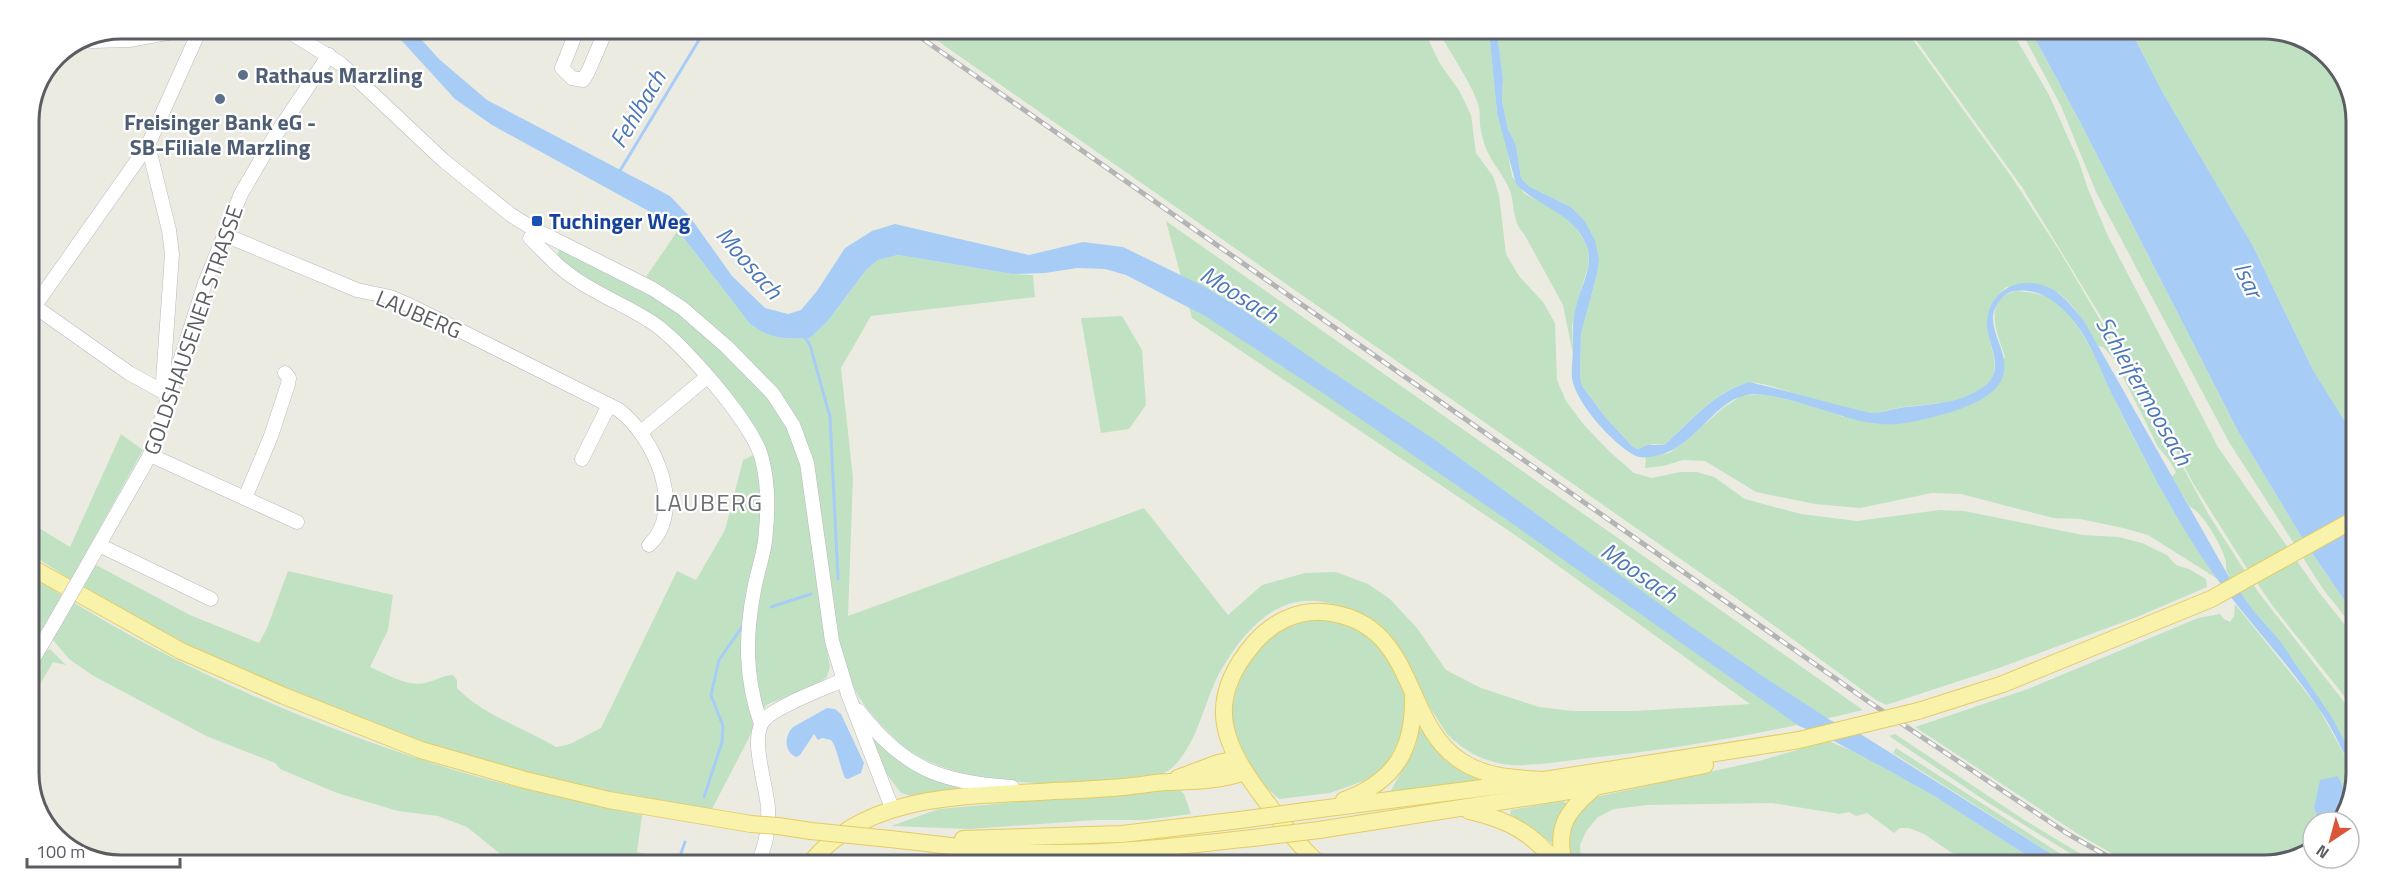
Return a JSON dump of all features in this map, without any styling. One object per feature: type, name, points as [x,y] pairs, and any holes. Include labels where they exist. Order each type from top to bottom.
[{"type":"main road","points":[[1022,855],[1149,850],[1319,830],[1595,787],[1696,767],[1918,711],[2003,684],[2211,599],[2346,524]]},
{"type":"main road","points":[[39,572],[181,651],[284,696],[421,750],[525,780],[609,800],[751,824],[965,849],[1042,853]]},
{"type":"main road","points":[[1310,855],[1297,842],[1241,766],[1223,722],[1226,698],[1238,664],[1268,630],[1287,618],[1300,614],[1323,612],[1335,614],[1368,628],[1396,656],[1406,674],[1413,696],[1437,739],[1459,760],[1473,768],[1501,778],[1544,780]]},
{"type":"main road","points":[[1326,808],[1368,790],[1394,768],[1403,755],[1410,737],[1414,719],[1413,696]]},
{"type":"main road","points":[[1204,768],[1222,742],[1225,730]]},
{"type":"main road","points":[[885,838],[1067,837],[1122,834],[1544,780],[1798,740]]},
{"type":"main road","points":[[1167,782],[1204,768],[1241,766]]},
{"type":"main road","points":[[818,855],[836,837],[892,808],[958,798],[1213,780],[1241,766]]},
{"type":"main road","points":[[1562,855],[1561,833],[1567,816],[1577,803],[1595,787]]},
{"type":"main road","points":[[1459,809],[1491,816],[1514,825],[1543,846],[1550,855]]},
{"type":"street","points":[[109,41],[134,39]]},
{"type":"street","points":[[39,300],[148,145],[196,39]]},
{"type":"street","points":[[302,39],[329,55],[365,84],[443,160],[508,213],[532,228],[653,288],[682,308],[759,379],[784,409],[793,425],[809,473],[829,626],[843,680],[892,808]]},
{"type":"street","points":[[573,39],[562,68],[572,78],[583,80],[602,39]]},
{"type":"street","name":"GOLDSHAUSENER STRASSE","points":[[39,650],[150,455],[205,283],[241,194],[262,156],[329,55]]},
{"type":"street","points":[[148,145],[169,230],[172,254],[163,381],[169,395]]},
{"type":"street","name":"LAUBERG","points":[[225,235],[357,290],[390,297],[609,405],[626,416],[641,432],[658,465],[664,484],[666,498],[661,527],[657,538],[649,545]]},
{"type":"street","points":[[530,238],[569,275],[654,324],[683,349],[741,417],[762,457],[768,509],[748,638],[749,683],[761,724],[758,741],[768,815],[767,835],[760,855]]},
{"type":"street","points":[[39,315],[129,373],[169,395]]},
{"type":"street","points":[[245,498],[271,436],[288,384],[289,378],[285,373]]},
{"type":"street","points":[[641,432],[707,377]]},
{"type":"street","points":[[582,459],[609,405]]},
{"type":"street","points":[[150,455],[297,522]]},
{"type":"street","points":[[99,544],[211,599]]},
{"type":"street","points":[[761,724],[775,712],[843,680]]},
{"type":"street","points":[[848,694],[876,731],[916,765],[934,774],[960,782],[1039,792]]},
{"type":"green space","points":[[935,39],[1428,39],[1439,62],[1460,92],[1471,115],[1476,153],[1493,176],[1499,195],[1506,254],[1519,276],[1543,302],[1555,323],[1557,380],[1566,401],[1584,425],[1634,473],[1652,478],[1680,472],[1697,472],[1714,477],[1745,499],[1801,514],[1857,521],[1940,510],[1964,511],[2083,535],[2119,537],[2142,543],[2167,555],[2176,565],[2189,569],[2206,579],[2207,587],[2137,617],[1999,668],[1886,705],[1725,590]]},
{"type":"green space","points":[[1443,39],[1490,39],[1497,113],[1506,142],[1512,176],[1524,193],[1555,210],[1574,225],[1587,245],[1588,267],[1572,326],[1573,354],[1563,305],[1517,224],[1512,196],[1485,146],[1480,129],[1477,101]]},
{"type":"green space","points":[[1498,39],[1912,39],[2013,179],[2062,255],[2129,369],[2209,515],[2259,593],[2346,704],[2346,745],[2318,697],[2290,656],[2232,582],[2216,538],[2206,522],[2190,507],[2172,477],[2176,472],[2158,447],[2114,359],[2103,347],[2098,346],[2071,304],[2064,297],[2049,289],[2006,287],[1999,294],[1987,317],[1987,330],[1994,355],[1994,372],[1985,386],[1965,397],[1943,403],[1869,413],[1765,385],[1747,383],[1723,393],[1664,445],[1653,444],[1638,449],[1633,447],[1606,418],[1582,386],[1580,377],[1581,334],[1597,274],[1594,239],[1583,219],[1571,207],[1530,187],[1521,178],[1516,145],[1508,129],[1502,101],[1503,79]]},
{"type":"green space","points":[[1915,39],[2016,39],[2049,95],[2079,162],[2108,236],[2218,447],[2318,591],[2346,626],[2346,698],[2272,605],[2246,567],[2193,483],[2132,368],[2022,187]]},
{"type":"green space","points":[[2025,39],[2035,39],[2239,433],[2304,541],[2346,603],[2346,618],[2323,589],[2229,442],[2096,192],[2061,106]]},
{"type":"green space","points":[[2135,39],[2264,39],[2291,43],[2322,63],[2340,89],[2346,115],[2346,423],[2313,370],[2253,246],[2163,93]]},
{"type":"green space","points":[[1166,221],[1863,710],[1795,726],[1692,745],[1540,764],[1502,764],[1476,756],[1447,734],[1379,632],[1367,619],[1355,612],[1318,601],[1283,606],[1254,626],[1241,640],[1220,672],[1195,734],[1181,758],[1172,768],[1157,775],[1138,779],[1078,783],[1028,783],[951,770],[928,761],[905,748],[865,706],[854,689],[841,656],[796,426],[690,307],[646,277],[678,230],[750,324],[765,333],[778,337],[810,338],[827,322],[866,270],[878,260],[898,255],[1013,274],[1033,275],[1035,297],[871,316],[841,368],[853,478],[848,616],[1144,508],[1228,615],[1262,585],[1305,573],[1336,572],[1368,584],[1390,599],[1417,628],[1446,670],[1481,688],[1539,707],[1573,711],[1635,711],[1750,704],[1518,537],[1192,318]]},
{"type":"green space","points":[[560,248],[650,290],[702,327],[783,411],[801,451],[830,666],[827,677],[817,684],[766,705],[712,809],[664,805],[609,796],[423,745],[181,646],[70,585],[70,579],[39,559],[39,528],[70,547],[121,434],[143,450],[83,558],[190,615],[259,643],[267,628],[288,571],[393,595],[388,630],[370,667],[397,679],[418,684],[453,675],[457,680],[457,688],[479,706],[556,747],[570,744],[601,728],[677,571],[696,580],[725,530],[743,460],[764,450],[710,373],[598,287],[556,258]]},
{"type":"green space","points":[[2015,291],[2034,293],[2051,299],[2061,307],[2081,332],[2148,465],[2216,578],[2148,535],[2080,519],[2053,518],[1961,494],[1932,493],[1860,508],[1815,504],[1756,492],[1705,461],[1683,460],[1645,468],[1646,457],[1669,453],[1741,396],[1763,394],[1811,405],[1843,417],[1977,402],[2005,357],[1996,329],[1995,311],[1998,303],[2005,296]]},
{"type":"green space","points":[[1122,316],[1142,350],[1146,405],[1129,429],[1101,433],[1081,318]]},
{"type":"green space","points":[[39,580],[131,636],[184,663],[237,689],[348,734],[461,772],[528,790],[642,815],[637,852],[648,855],[502,855],[467,827],[438,816],[398,811],[337,793],[280,769],[275,763],[206,736],[92,675],[69,659],[54,641],[39,630]]},
{"type":"green space","points":[[2235,604],[2318,707],[2346,758],[2344,789],[2338,776],[2315,810],[2301,810],[2301,846],[2291,851],[2264,855],[2115,855],[2078,834],[1915,727],[2028,689],[2198,618],[2220,614],[2230,622],[2234,616]]},
{"type":"green space","points":[[1341,618],[1376,640],[1401,680],[1405,699],[1402,735],[1384,768],[1366,780],[1330,793],[1279,799],[1255,773],[1238,744],[1233,712],[1235,695],[1249,659],[1287,622]]},
{"type":"green space","points":[[50,649],[66,665],[53,662],[39,686],[39,658]]},
{"type":"green space","points":[[1419,727],[1447,759],[1483,781],[1389,794],[1416,745]]},
{"type":"green space","points":[[870,734],[911,767],[932,779],[959,788],[912,796],[901,793],[886,773]]},
{"type":"green space","points":[[1895,734],[2026,821],[2082,855],[2073,855],[1987,802],[1889,736]]},
{"type":"green space","points":[[1828,741],[1860,754],[1934,796],[2026,855],[1952,853],[1924,834],[1909,828],[1900,828],[1894,833],[1867,813],[1856,816],[1849,812],[1840,814],[1772,803],[1647,805],[1614,809],[1598,817],[1587,830],[1580,845],[1581,855],[1570,855],[1567,848],[1569,824],[1591,798],[1759,761]]},
{"type":"green space","points":[[1896,748],[2062,855],[2053,855],[1893,753]]},
{"type":"green space","points":[[1144,790],[1180,790],[1184,794],[1191,814],[1145,820],[1096,820],[970,829],[891,826],[939,809]]},
{"type":"green space","points":[[1562,801],[1568,806],[1552,843],[1510,814],[1511,810]]},
{"type":"water","points":[[400,39],[421,39],[439,59],[487,100],[670,196],[690,217],[732,276],[765,308],[788,314],[801,310],[817,291],[845,248],[872,231],[895,224],[1029,255],[1083,242],[1123,247],[1203,286],[1243,310],[1435,440],[1683,621],[1761,675],[1830,720],[1862,735],[2053,855],[2026,855],[1934,796],[1830,739],[1799,726],[1320,391],[1205,316],[1126,275],[1105,269],[1077,268],[1045,273],[1013,274],[898,255],[878,260],[866,270],[827,322],[810,338],[772,336],[750,324],[674,225],[492,125],[455,99]]},
{"type":"water","points":[[1490,39],[1498,39],[1503,79],[1502,101],[1508,129],[1516,145],[1521,178],[1530,187],[1571,207],[1584,220],[1595,240],[1599,259],[1581,334],[1580,377],[1582,386],[1606,418],[1633,447],[1638,449],[1648,445],[1664,445],[1713,400],[1749,382],[1873,413],[1948,402],[1966,396],[1984,387],[1994,373],[1995,360],[1987,320],[1995,299],[2002,292],[2020,284],[2041,285],[2057,292],[2084,321],[2229,577],[2280,641],[2331,716],[2346,744],[2346,758],[2331,729],[2302,685],[2223,587],[2194,545],[2143,455],[2081,331],[2063,309],[2041,294],[2023,290],[2014,291],[1999,301],[1993,318],[2003,356],[2004,372],[2001,381],[1985,397],[1961,409],[1911,422],[1879,424],[1848,418],[1785,399],[1754,394],[1732,401],[1681,445],[1669,452],[1639,457],[1625,450],[1587,410],[1572,378],[1574,317],[1589,259],[1586,244],[1580,233],[1564,217],[1534,199],[1516,184],[1497,113]]},
{"type":"water","name":"Isar","points":[[2035,39],[2135,39],[2163,93],[2253,246],[2313,370],[2346,423],[2346,603],[2304,541],[2239,433]]},
{"type":"water","points":[[827,708],[835,709],[841,714],[864,763],[861,773],[848,779],[845,778],[831,740],[822,738],[818,740],[814,734],[800,755],[796,757],[787,748],[788,735],[793,727]]},
{"type":"water","points":[[2338,776],[2344,789],[2337,810],[2315,810],[2320,780]]},
{"type":"waterway","name":"Fehlbach","points":[[618,174],[700,39]]},
{"type":"waterway","points":[[804,336],[810,345],[830,417],[838,579]]},
{"type":"waterway","points":[[771,607],[811,594]]},
{"type":"waterway","points":[[704,797],[722,742],[723,726],[711,695],[719,660],[744,624]]},
{"type":"waterway","points":[[681,853],[685,842]]},
{"type":"railway","points":[[923,39],[1869,702],[2068,834],[2105,855]]},
{"type":"place","name":"Rathaus Marzling","points":[[243,75]]},
{"type":"place","name":"Freisinger Bank eG - SB-Filiale Marzling","points":[[220,99]]},
{"type":"place","name":"Tuchinger Weg","points":[[537,221]]},
{"type":"district","name":"LAUBERG","points":[[709,503]]},
{"type":"water label","name":"Moosach","points":[[749,263]]},
{"type":"water label","name":"Moosach","points":[[1239,295]]},
{"type":"water label","name":"Schleifermoosach","points":[[2144,391]]},
{"type":"water label","name":"Moosach","points":[[1639,573]]}]
